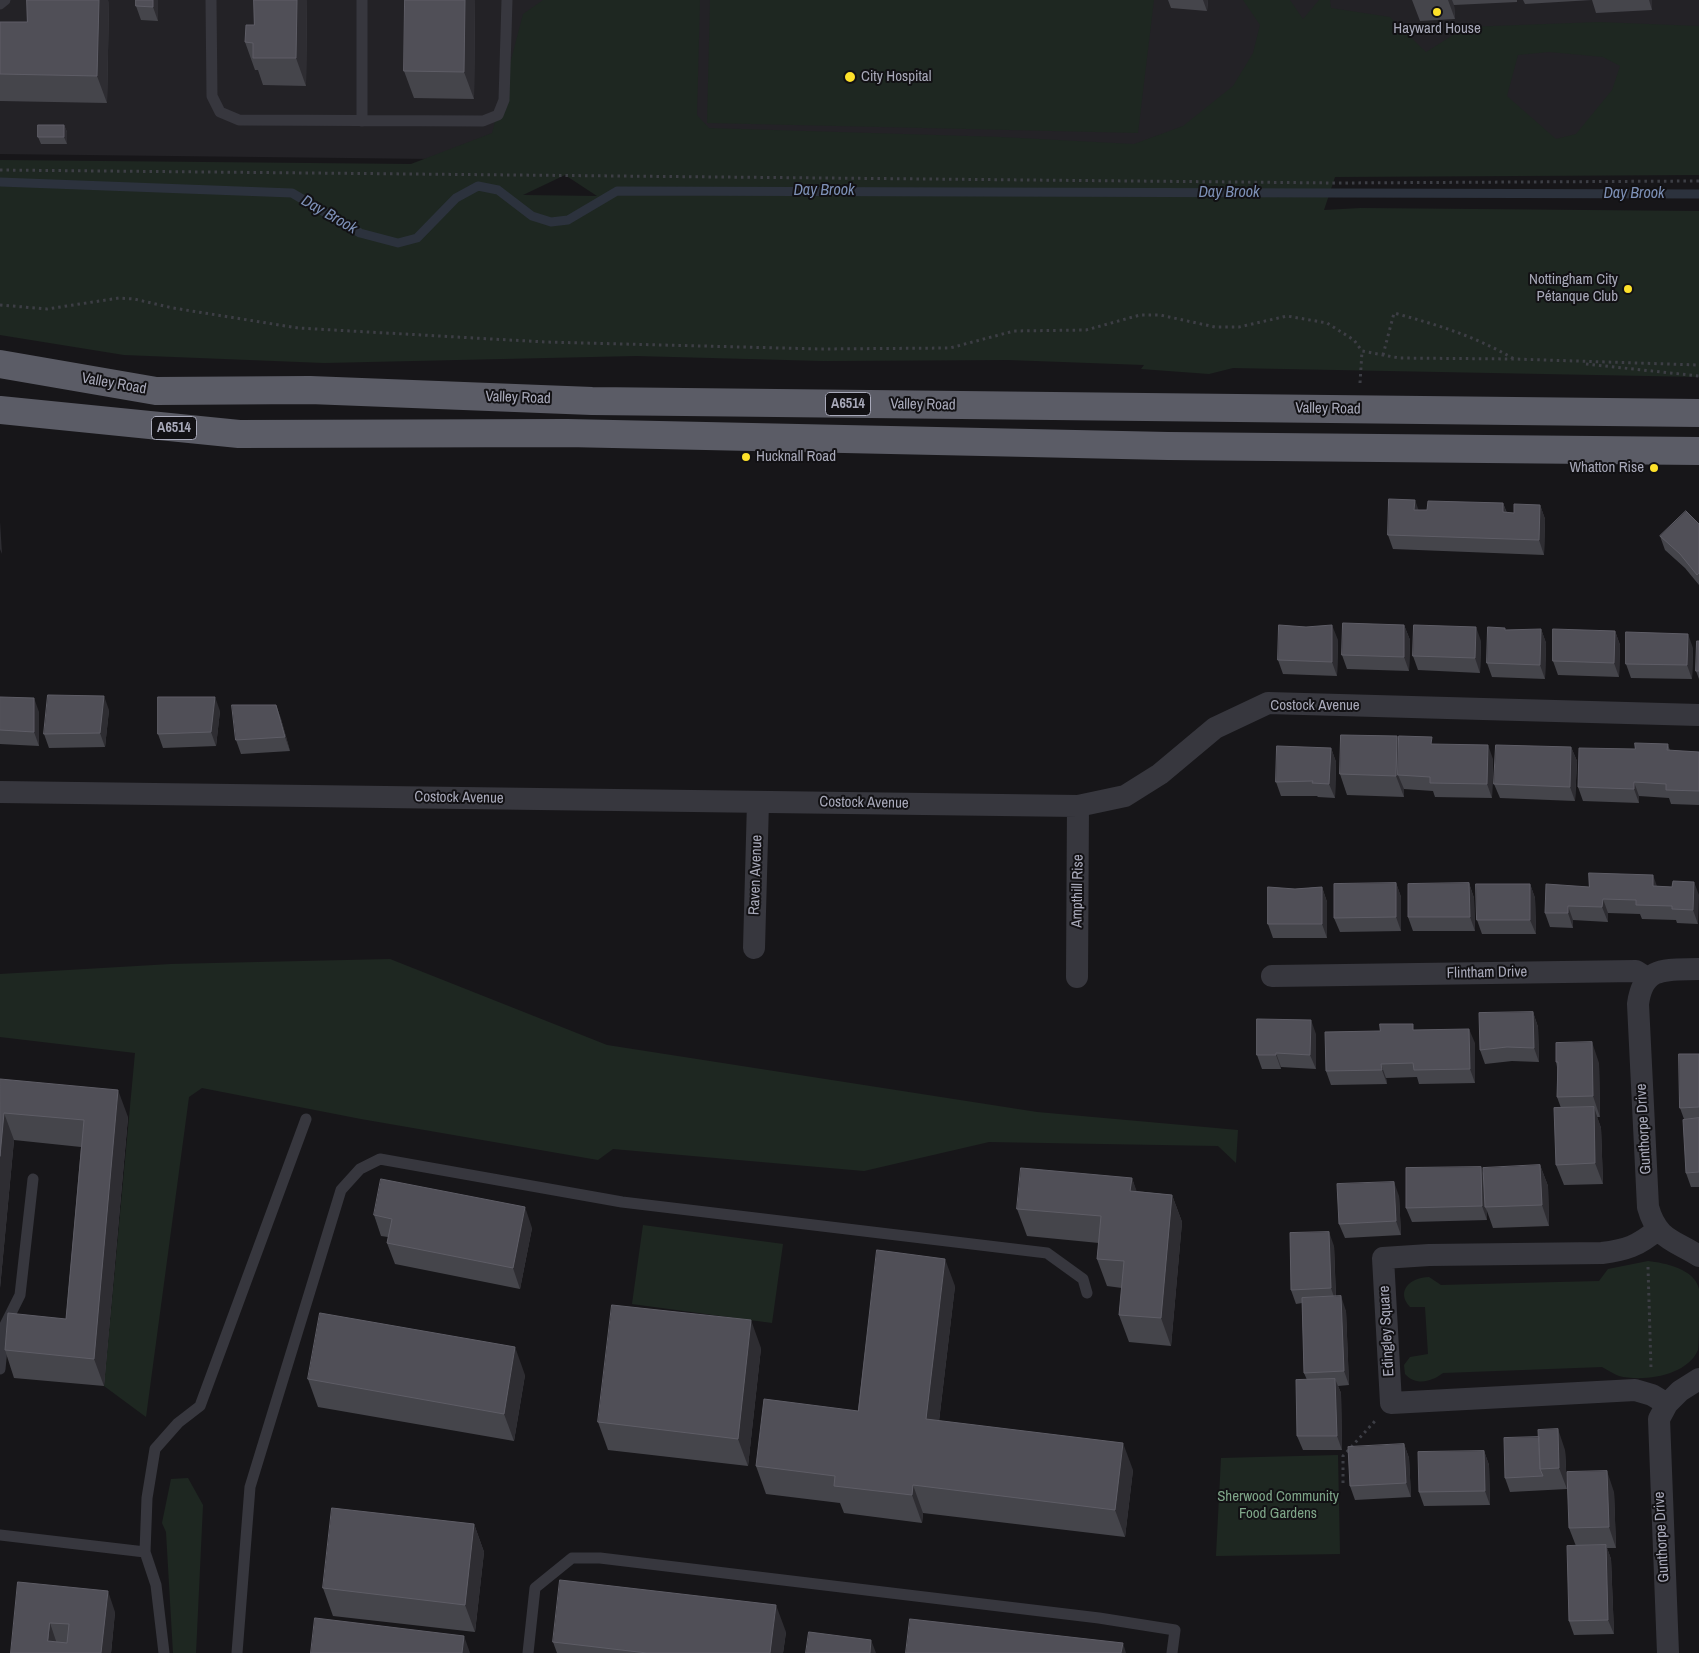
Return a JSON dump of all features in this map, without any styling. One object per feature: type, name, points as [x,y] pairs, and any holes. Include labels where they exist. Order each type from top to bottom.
[{"type":"highway","name":"Valley Road","points":[[0,364],[156,391],[310,390],[592,401],[1699,413]]},
{"type":"highway","name":"A6514","points":[[0,410],[239,434],[568,433],[1158,445],[1699,452]]},
{"type":"street","name":"Costock Avenue","points":[[0,792],[1078,806],[1125,796],[1160,774],[1216,728],[1268,704],[1699,715]]},
{"type":"street","name":"Raven Avenue","points":[[754,948],[758,802]]},
{"type":"street","name":"Ampthill Rise","points":[[1077,977],[1078,806]]},
{"type":"street","points":[[1647,978],[1662,970],[1699,969]]},
{"type":"street","name":"Flintham Drive","points":[[1272,976],[1636,971],[1647,978]]},
{"type":"street","name":"Gunthorpe Drive","points":[[1647,978],[1642,986],[1638,1004],[1648,1207],[1652,1222],[1657,1230]]},
{"type":"street","points":[[1657,1230],[1673,1243],[1699,1256]]},
{"type":"street","name":"Edingley Square","points":[[1390,1403],[1383,1258],[1429,1255],[1602,1253],[1627,1250],[1657,1230]]},
{"type":"street","name":"Gunthorpe Drive","points":[[1668,1653],[1658,1439],[1660,1399],[1699,1379]]},
{"type":"street","points":[[1390,1403],[1635,1390],[1660,1399]]},
{"type":"lane","points":[[0,4],[5,0]]},
{"type":"lane","points":[[211,0],[212,96],[220,112],[239,120],[362,121],[483,121],[498,115],[504,100],[507,0]]},
{"type":"lane","points":[[362,0],[362,121]]},
{"type":"lane","points":[[164,1653],[156,1585],[145,1552],[147,1498],[156,1449],[178,1423],[200,1406],[306,1119]]},
{"type":"lane","points":[[237,1653],[250,1487],[341,1190],[360,1169],[380,1160],[622,1202],[1047,1253],[1083,1279],[1087,1292]]},
{"type":"lane","points":[[0,1369],[4,1327],[20,1295],[33,1179]]},
{"type":"lane","points":[[0,1535],[145,1552]]},
{"type":"lane","points":[[528,1653],[534,1588],[572,1558],[600,1558],[1099,1618],[1174,1630],[1172,1653]]},
{"type":"path","points":[[0,170],[1338,183],[1699,181]]},
{"type":"path","points":[[0,305],[47,309],[119,298],[298,328],[545,342],[820,349],[950,348],[1014,331],[1086,330],[1140,315],[1160,315],[1215,327],[1239,327],[1287,316],[1327,324],[1354,340],[1362,351],[1360,387]]},
{"type":"path","points":[[1383,355],[1394,313],[1446,327],[1485,342],[1514,359]]},
{"type":"path","points":[[1362,351],[1399,358],[1514,359],[1699,365]]},
{"type":"path","points":[[1561,361],[1699,376]]},
{"type":"path","points":[[1638,1244],[1648,1261],[1660,1399]]},
{"type":"path","points":[[1344,1482],[1343,1456],[1390,1403]]},
{"type":"shaded area","name":"City Hospital","points":[[0,0],[1699,0],[1699,167],[956,165],[0,154]]},
{"type":"green space","points":[[543,0],[700,0],[697,115],[709,128],[1001,137],[1134,144],[1183,126],[1233,86],[1253,53],[1260,25],[1243,0],[1290,0],[1303,19],[1319,0],[1330,0],[1331,8],[1390,17],[1426,52],[1466,27],[1599,22],[1699,26],[1699,175],[1335,177],[1324,210],[1361,208],[1699,211],[1699,377],[1233,368],[1209,374],[1141,369],[1144,365],[1008,360],[823,361],[636,356],[324,363],[124,355],[0,335],[0,160],[411,164],[492,133],[523,14]],"holes":[[[1549,52],[1603,57],[1620,66],[1612,90],[1576,134],[1556,139],[1507,96],[1518,55]],[[565,175],[597,196],[523,195]]]},
{"type":"green space","points":[[710,0],[1154,0],[1138,133],[707,123]]},
{"type":"green space","points":[[390,959],[607,1045],[1037,1112],[1238,1130],[1236,1163],[1218,1146],[989,1142],[864,1171],[613,1149],[598,1160],[361,1119],[202,1088],[189,1097],[146,1417],[104,1386],[135,1053],[0,1037],[0,974],[171,964]]},
{"type":"green space","points":[[643,1225],[783,1244],[772,1323],[632,1304]]},
{"type":"green space","points":[[1648,1261],[1671,1265],[1686,1272],[1692,1276],[1699,1289],[1698,1350],[1684,1366],[1674,1371],[1663,1375],[1640,1378],[1619,1376],[1602,1367],[1443,1373],[1434,1379],[1424,1381],[1414,1380],[1405,1374],[1404,1365],[1410,1357],[1428,1354],[1425,1307],[1410,1307],[1404,1296],[1407,1286],[1416,1279],[1429,1277],[1441,1285],[1599,1281],[1608,1269]]},
{"type":"green space","name":"Sherwood Community Food Gardens","points":[[1338,1455],[1340,1554],[1216,1556],[1221,1458]]},
{"type":"green space","points":[[188,1478],[203,1505],[196,1653],[173,1653],[166,1532],[162,1523],[171,1479]]},
{"type":"building","points":[[27,0],[99,0],[97,76],[0,74],[0,22],[27,22]]},
{"type":"building","points":[[136,0],[153,0],[153,7],[136,6]]},
{"type":"building","points":[[254,0],[297,0],[296,58],[253,58],[253,43],[245,42],[246,25],[254,25]]},
{"type":"building","points":[[405,0],[465,0],[464,72],[404,71]]},
{"type":"building","points":[[38,125],[64,125],[64,137],[38,137]]},
{"type":"building","points":[[1389,499],[1415,500],[1414,510],[1427,510],[1428,501],[1503,503],[1503,512],[1514,513],[1514,504],[1540,505],[1539,540],[1388,535]]},
{"type":"building","points":[[1686,511],[1699,524],[1699,573],[1697,575],[1680,554],[1660,536]]},
{"type":"building","points":[[1343,623],[1404,625],[1404,657],[1342,655]]},
{"type":"building","points":[[1279,625],[1306,627],[1332,625],[1332,662],[1278,660]]},
{"type":"building","points":[[1414,625],[1476,627],[1475,658],[1413,656]]},
{"type":"building","points":[[1488,627],[1505,628],[1505,630],[1541,629],[1540,665],[1487,663]]},
{"type":"building","points":[[1553,629],[1615,631],[1614,663],[1553,661]]},
{"type":"building","points":[[1626,632],[1688,634],[1687,665],[1626,664]]},
{"type":"building","points":[[1697,641],[1699,641],[1699,671],[1696,671]]},
{"type":"building","points":[[48,695],[104,696],[100,733],[44,734]]},
{"type":"building","points":[[0,697],[34,698],[34,732],[0,730]]},
{"type":"building","points":[[158,697],[215,697],[211,732],[158,734]]},
{"type":"building","points":[[232,705],[276,705],[285,737],[236,740]]},
{"type":"building","points":[[1341,735],[1397,736],[1396,776],[1340,774]]},
{"type":"building","points":[[1399,736],[1432,737],[1431,744],[1488,745],[1487,784],[1430,783],[1430,777],[1398,775]]},
{"type":"building","points":[[1635,743],[1668,744],[1667,750],[1699,752],[1699,791],[1666,790],[1666,784],[1634,782],[1634,789],[1578,787],[1579,748],[1635,749]]},
{"type":"building","points":[[1496,745],[1571,747],[1570,787],[1494,784]]},
{"type":"building","points":[[1277,746],[1331,748],[1329,784],[1312,783],[1313,781],[1276,782]]},
{"type":"building","points":[[1589,873],[1653,875],[1653,886],[1672,887],[1673,881],[1694,882],[1693,910],[1672,909],[1672,906],[1636,905],[1636,900],[1603,899],[1602,907],[1568,906],[1568,913],[1545,913],[1546,884],[1589,887]]},
{"type":"building","points":[[1396,883],[1396,917],[1334,918],[1334,884]]},
{"type":"building","points":[[1469,883],[1470,917],[1408,917],[1408,884]]},
{"type":"building","points":[[1476,884],[1530,884],[1530,920],[1477,920]]},
{"type":"building","points":[[1268,887],[1295,889],[1322,887],[1322,924],[1268,924]]},
{"type":"building","points":[[1533,1012],[1534,1048],[1507,1047],[1480,1050],[1479,1013]]},
{"type":"building","points":[[1257,1019],[1311,1020],[1310,1055],[1276,1053],[1276,1055],[1257,1055]]},
{"type":"building","points":[[1380,1024],[1413,1024],[1413,1030],[1469,1029],[1470,1069],[1414,1070],[1413,1063],[1381,1064],[1382,1070],[1326,1071],[1325,1032],[1380,1031]]},
{"type":"building","points":[[1592,1042],[1593,1096],[1557,1097],[1558,1062],[1556,1062],[1556,1043]]},
{"type":"building","points":[[1679,1054],[1699,1054],[1699,1107],[1680,1108]]},
{"type":"building","points":[[0,1079],[118,1090],[94,1359],[5,1350],[8,1313],[66,1319],[84,1120],[4,1113],[0,1156]]},
{"type":"building","points":[[1594,1107],[1595,1163],[1556,1165],[1554,1108]]},
{"type":"building","points":[[1699,1118],[1699,1172],[1686,1173],[1683,1120]]},
{"type":"building","points":[[1540,1165],[1542,1205],[1485,1207],[1483,1168]]},
{"type":"building","points":[[1481,1167],[1482,1206],[1406,1208],[1406,1168]]},
{"type":"building","points":[[1021,1168],[1132,1178],[1130,1191],[1172,1195],[1161,1318],[1119,1315],[1124,1261],[1097,1259],[1101,1216],[1017,1209]]},
{"type":"building","points":[[381,1179],[525,1207],[513,1268],[387,1243],[392,1219],[374,1215]]},
{"type":"building","points":[[1394,1182],[1396,1221],[1339,1224],[1337,1184]]},
{"type":"building","points":[[1329,1232],[1331,1288],[1291,1290],[1290,1233]]},
{"type":"building","points":[[877,1250],[945,1259],[926,1419],[1123,1443],[1115,1510],[913,1485],[912,1495],[834,1486],[835,1476],[756,1466],[764,1399],[858,1411]]},
{"type":"building","points":[[1341,1296],[1344,1371],[1304,1373],[1302,1298]]},
{"type":"building","points":[[612,1305],[751,1320],[738,1439],[598,1422]]},
{"type":"building","points":[[320,1313],[515,1347],[504,1414],[308,1379]]},
{"type":"building","points":[[1335,1379],[1337,1436],[1297,1436],[1296,1380]]},
{"type":"building","points":[[1558,1429],[1559,1468],[1540,1469],[1538,1430]]},
{"type":"building","points":[[1539,1437],[1540,1469],[1543,1476],[1505,1478],[1504,1438]]},
{"type":"building","points":[[1404,1444],[1406,1483],[1350,1486],[1348,1447]]},
{"type":"building","points":[[1484,1451],[1485,1491],[1419,1492],[1418,1452]]},
{"type":"building","points":[[1607,1471],[1609,1527],[1569,1528],[1567,1472]]},
{"type":"building","points":[[332,1508],[474,1524],[465,1605],[323,1588]]},
{"type":"building","points":[[1606,1545],[1608,1620],[1569,1621],[1567,1546]]},
{"type":"building","points":[[560,1580],[776,1605],[770,1653],[647,1653],[553,1642]]},
{"type":"building","points":[[18,1582],[108,1591],[101,1653],[11,1653]],"holes":[[[50,1623],[69,1624],[67,1643],[48,1641]]]},
{"type":"building","points":[[315,1618],[464,1636],[462,1653],[311,1653]]},
{"type":"building","points":[[910,1619],[1123,1643],[1121,1653],[906,1653]]},
{"type":"building","points":[[809,1632],[871,1640],[870,1653],[806,1653]]},
{"type":"waterway","name":"Day Brook","points":[[0,182],[292,193],[360,233],[398,243],[417,238],[456,198],[478,186],[498,190],[532,216],[551,222],[568,220],[617,191],[1699,194]]},
{"type":"place","name":"Hayward House","points":[[1437,12]]},
{"type":"place","name":"City Hospital","points":[[850,77]]},
{"type":"place","name":"Nottingham City Pétanque Club","points":[[1628,289]]},
{"type":"place","name":"Hucknall Road","points":[[746,457]]},
{"type":"place","name":"Whatton Rise","points":[[1654,468]]}]
